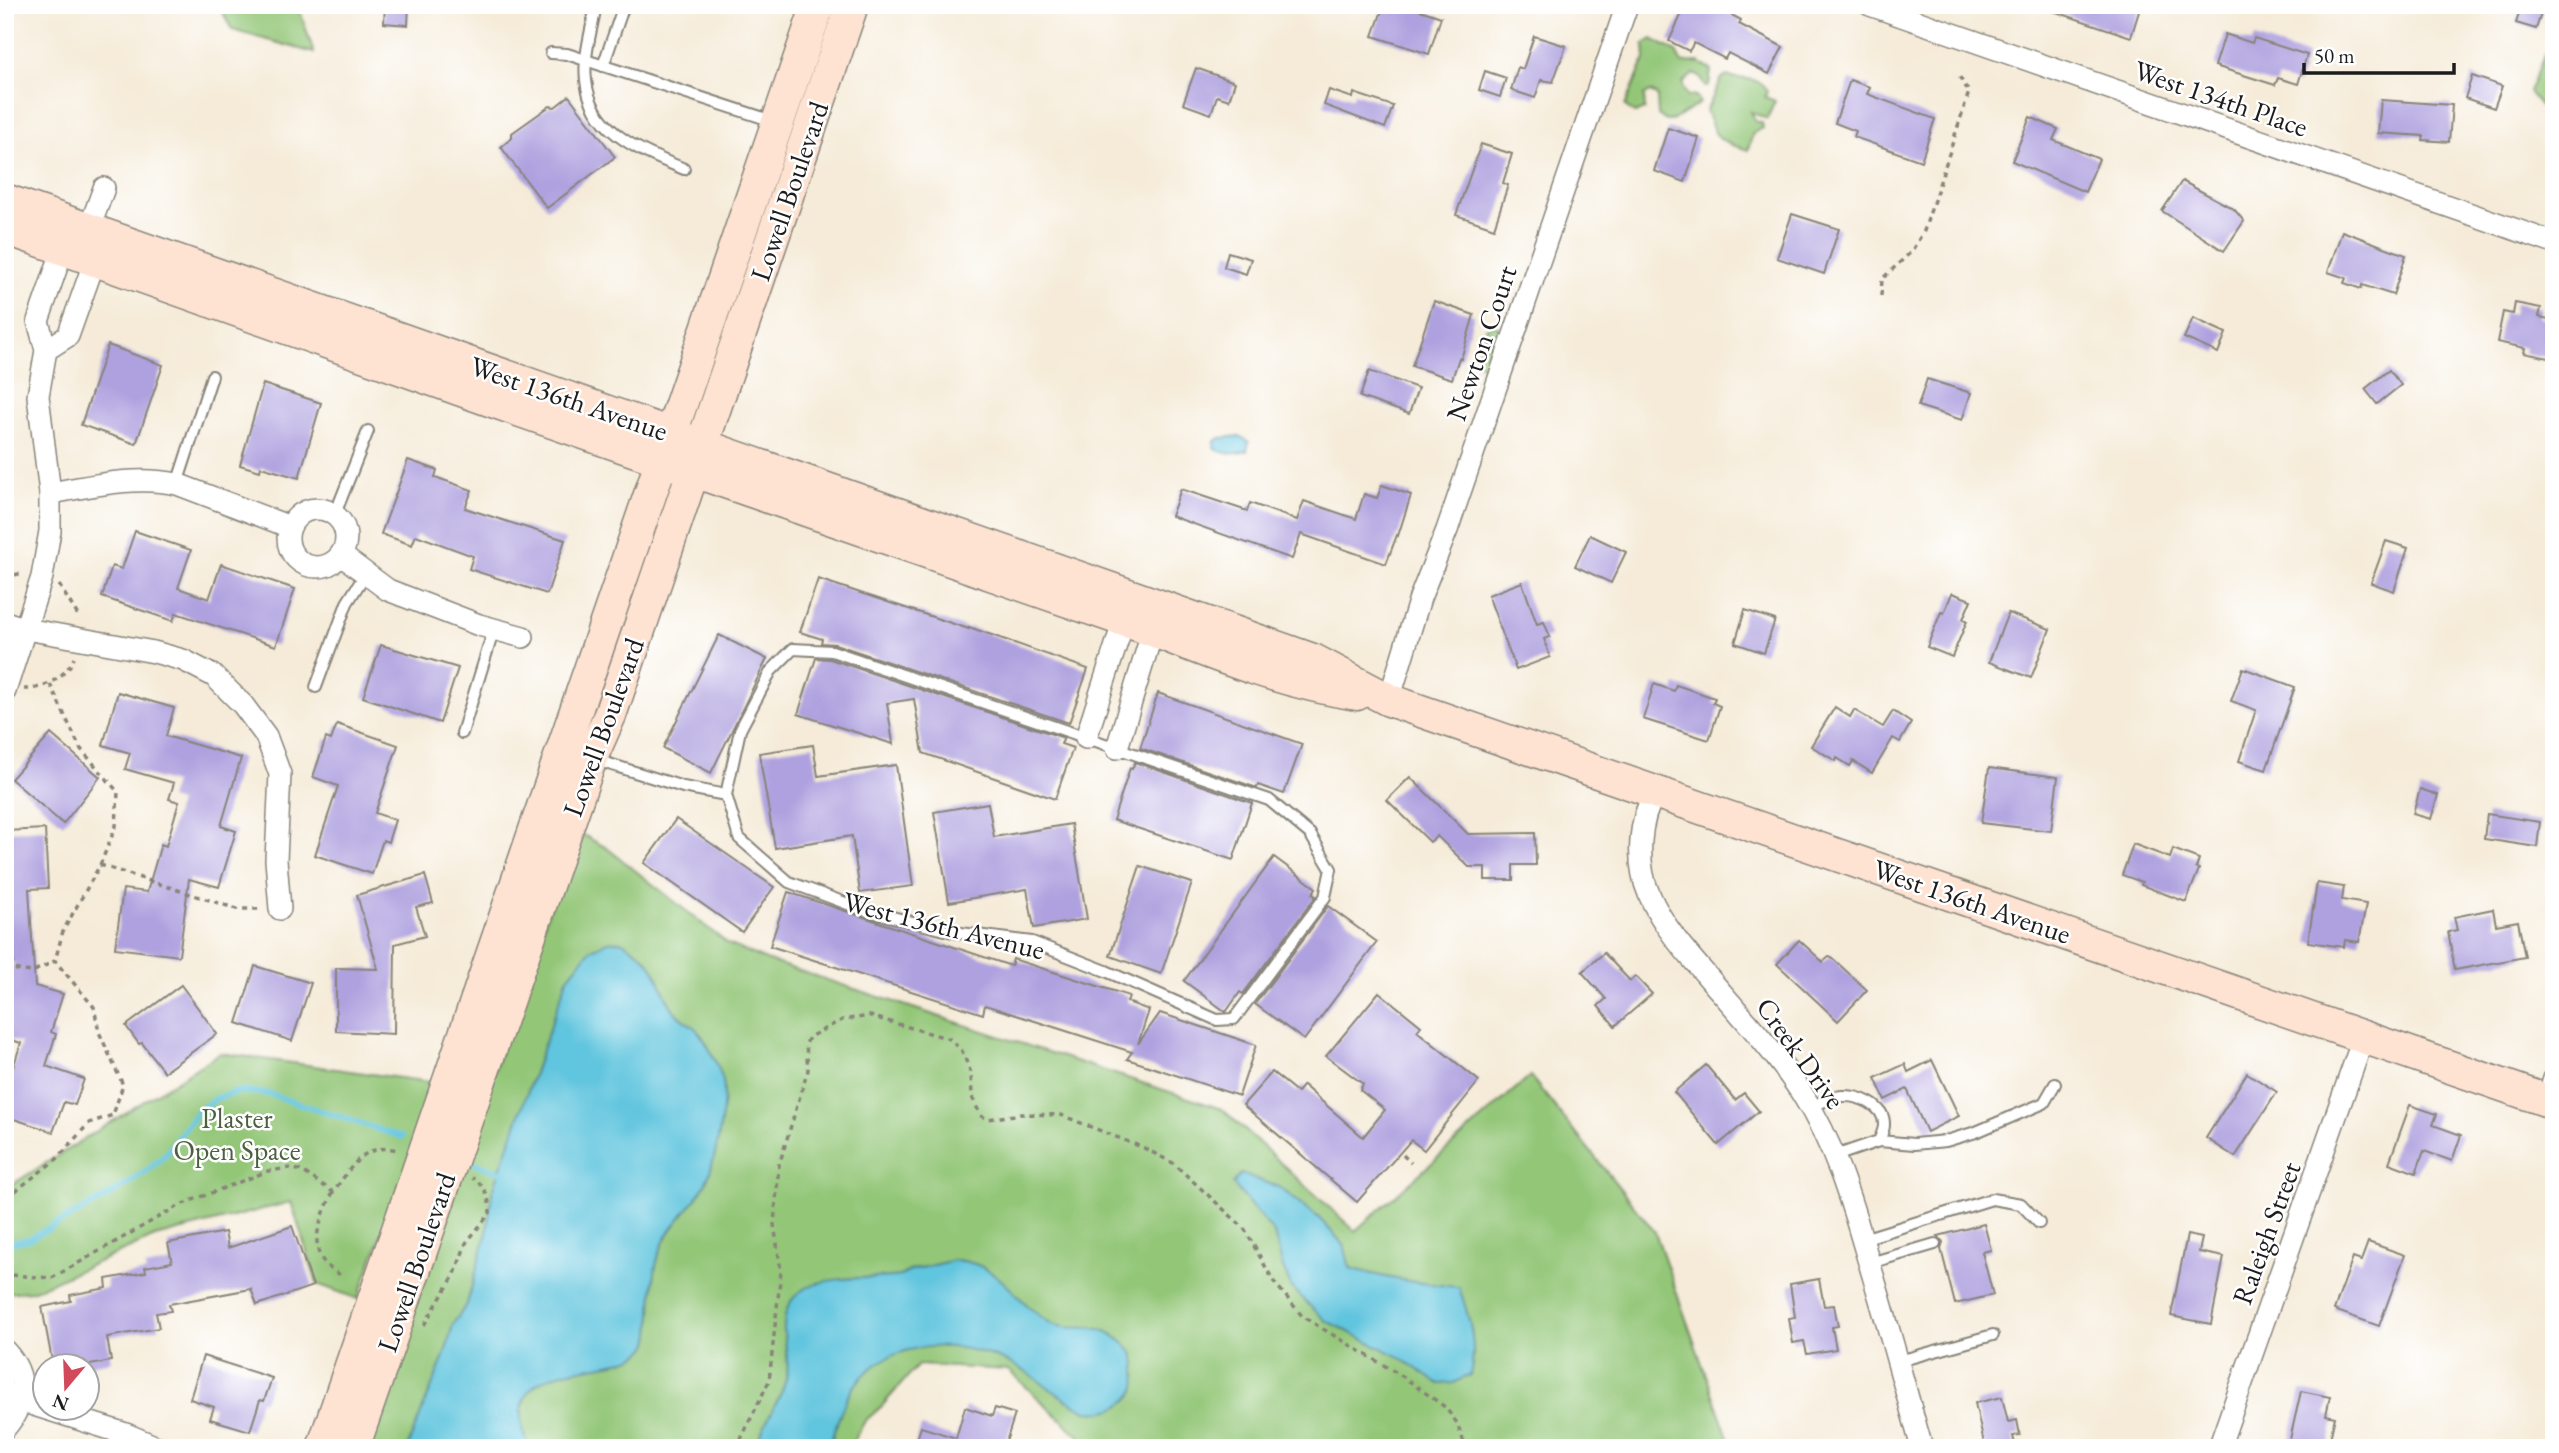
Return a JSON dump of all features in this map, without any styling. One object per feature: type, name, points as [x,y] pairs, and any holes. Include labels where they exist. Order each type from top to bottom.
[{"type":"main road","name":"Lowell Boulevard","points":[[323,1448],[818,5]]},
{"type":"main road","name":"Lowell Boulevard","points":[[352,1448],[591,758],[610,715],[852,5]]},
{"type":"main road","name":"West 136th Avenue","points":[[5,200],[293,302],[697,458],[1142,614],[1293,681],[1390,700],[2364,1037],[2551,1094]]},
{"type":"main road","name":"West 136th Avenue","points":[[5,228],[95,261],[667,447]]},
{"type":"street","name":"Newton Court","points":[[1390,700],[1420,598],[1447,530],[1627,5]]},
{"type":"street","name":"West 134th Place","points":[[1870,5],[2554,243]]},
{"type":"street","points":[[46,350],[68,336],[95,261],[89,229],[104,188]]},
{"type":"street","points":[[5,691],[47,555],[50,531],[50,493],[38,396],[46,350],[38,320],[63,249],[89,229]]},
{"type":"street","points":[[50,493],[138,480],[177,484],[290,527]]},
{"type":"street","points":[[309,509],[327,510],[335,514],[346,529],[345,547],[341,555],[334,562],[316,568],[299,561],[288,545],[294,519],[309,509]]},
{"type":"street","points":[[341,555],[388,590],[425,606],[523,637]]},
{"type":"street","points":[[1086,738],[1142,614]]},
{"type":"street","points":[[1117,748],[1142,614]]},
{"type":"street","points":[[5,622],[26,629],[154,652],[183,660],[214,676],[243,705],[266,736],[280,774],[276,860],[280,909]]},
{"type":"street","name":"Creek Drive","points":[[1656,792],[1648,806],[1642,835],[1641,857],[1648,893],[1683,949],[1751,1027],[1799,1089],[1835,1156],[1863,1239],[1922,1448]]},
{"type":"street","name":"Raleigh Street","points":[[2219,1448],[2364,1037]]},
{"type":"street","points":[[5,1351],[18,1367],[22,1383],[21,1401],[15,1415],[5,1427]]},
{"type":"street","points":[[21,1401],[126,1434],[159,1448]]},
{"type":"lane","points":[[596,5],[586,80],[590,100],[601,121],[633,147],[684,169]]},
{"type":"lane","points":[[603,66],[624,5]]},
{"type":"lane","points":[[551,53],[587,60],[779,123]]},
{"type":"lane","points":[[177,484],[212,376]]},
{"type":"lane","points":[[335,514],[368,430]]},
{"type":"lane","points":[[316,687],[347,603],[366,573]]},
{"type":"lane","points":[[462,733],[494,629]]},
{"type":"lane","name":"West 136th Avenue","points":[[793,649],[832,651],[1117,748],[1269,800],[1310,834],[1331,869],[1325,897],[1234,1019],[1217,1020],[1032,942],[953,932],[864,909],[789,882],[739,838],[726,796],[740,730],[771,671],[793,649]]},
{"type":"lane","points":[[591,758],[683,787],[726,796]]},
{"type":"lane","points":[[1835,1156],[1879,1141],[1914,1144],[1936,1142],[1976,1132],[2044,1103],[2055,1084]]},
{"type":"lane","points":[[1810,1107],[1843,1096],[1866,1100],[1882,1114],[1885,1126],[1879,1141]]},
{"type":"lane","points":[[1863,1239],[1992,1199],[2021,1204],[2039,1223]]},
{"type":"lane","points":[[1870,1263],[1935,1244]]},
{"type":"lane","points":[[1899,1362],[1993,1335]]},
{"type":"path","points":[[258,5],[264,12]]},
{"type":"path","points":[[1881,296],[1882,279],[1911,252],[1924,231],[1969,92],[1957,73]]},
{"type":"path","points":[[5,968],[32,972],[55,961],[64,931],[100,865],[116,826],[118,792],[80,748],[50,684]]},
{"type":"path","points":[[100,865],[237,909],[280,909]]},
{"type":"path","points":[[5,1199],[58,1158],[89,1123],[113,1115],[123,1085],[99,1032],[94,1007],[55,961]]},
{"type":"path","points":[[734,1448],[769,1381],[781,1271],[774,1224],[779,1165],[808,1070],[806,1044],[809,1037],[842,1020],[870,1016],[950,1039],[962,1051],[971,1073],[972,1097],[981,1116],[988,1119],[1022,1114],[1061,1115],[1144,1148],[1173,1163],[1244,1228],[1274,1282],[1303,1317],[1402,1376],[1445,1407],[1457,1423],[1466,1448]]},
{"type":"path","points":[[341,1275],[320,1260],[317,1251],[323,1214],[333,1192],[365,1154],[380,1147],[398,1150]]},
{"type":"path","points":[[1403,1155],[1411,1163]]},
{"type":"path","points":[[11,1275],[52,1278],[180,1205],[268,1171],[290,1168],[302,1171],[333,1192]]},
{"type":"path","points":[[421,1330],[455,1274],[466,1243],[490,1213],[490,1201],[479,1181],[467,1175]]},
{"type":"path","points":[[5,1257],[11,1275]]},
{"type":"path","points":[[5,1285],[11,1275]]},
{"type":"green space","points":[[219,5],[298,5],[314,53],[232,30]]},
{"type":"green space","points":[[1652,39],[1676,52],[1682,63],[1699,62],[1711,70],[1709,85],[1705,87],[1700,77],[1694,74],[1683,82],[1683,89],[1688,96],[1696,97],[1700,103],[1673,120],[1666,121],[1658,115],[1657,95],[1650,92],[1644,96],[1645,109],[1635,113],[1625,106],[1645,59],[1644,44]]},
{"type":"green space","points":[[2545,53],[2554,54],[2554,114],[2542,108],[2529,92]]},
{"type":"green space","points":[[1727,76],[1759,83],[1767,91],[1765,97],[1775,101],[1767,119],[1751,112],[1755,121],[1762,123],[1763,128],[1753,133],[1748,150],[1720,138],[1706,111],[1722,78]]},
{"type":"green space","points":[[1491,325],[1498,326],[1501,331],[1489,364],[1482,366],[1476,360],[1486,328]]},
{"type":"green space","points":[[576,831],[607,848],[728,944],[766,960],[1222,1109],[1355,1231],[1530,1076],[1655,1232],[1732,1448],[1092,1448],[1008,1370],[918,1365],[865,1421],[849,1448],[365,1448]]},
{"type":"green space","name":"Plaster Open Space","points":[[220,1053],[437,1083],[358,1299],[317,1284],[291,1202],[155,1237],[32,1291],[5,1293],[5,1189]]},
{"type":"water","points":[[1240,436],[1249,442],[1247,451],[1225,453],[1214,447],[1215,441],[1220,438]]},
{"type":"water","points":[[621,941],[650,963],[673,1009],[696,1029],[708,1047],[724,1086],[719,1132],[708,1177],[699,1194],[666,1238],[659,1254],[648,1345],[636,1356],[615,1363],[566,1372],[543,1380],[527,1394],[521,1416],[529,1448],[407,1448],[445,1354],[453,1324],[467,1304],[487,1232],[492,1193],[567,979],[591,949],[608,942]]},
{"type":"water","points":[[1241,1174],[1279,1187],[1319,1218],[1344,1245],[1350,1268],[1404,1280],[1459,1287],[1473,1342],[1470,1375],[1454,1383],[1439,1384],[1396,1355],[1326,1321],[1292,1289],[1282,1265],[1274,1233],[1233,1184]]},
{"type":"water","points":[[955,1260],[984,1268],[995,1275],[1035,1312],[1053,1324],[1099,1329],[1122,1341],[1134,1355],[1137,1381],[1127,1401],[1105,1411],[1087,1411],[1019,1368],[998,1358],[954,1347],[931,1347],[909,1350],[888,1358],[869,1370],[849,1395],[828,1448],[756,1448],[786,1379],[788,1366],[784,1325],[788,1306],[798,1293],[812,1285],[828,1281],[900,1276],[912,1270]]},
{"type":"building","points":[[385,5],[409,5],[408,25],[384,23]]},
{"type":"building","points":[[1384,5],[1405,5],[1441,17],[1429,54],[1373,36]]},
{"type":"building","points":[[1686,5],[1707,5],[1718,11],[1719,8],[1741,20],[1739,24],[1783,47],[1769,74],[1728,53],[1725,59],[1694,43],[1689,51],[1669,41]]},
{"type":"building","points":[[2044,5],[2141,5],[2131,37],[2044,8]]},
{"type":"building","points":[[2522,5],[2544,5],[2536,29],[2516,23]]},
{"type":"building","points":[[2225,34],[2252,43],[2254,38],[2307,55],[2298,84],[2278,78],[2275,85],[2215,66]]},
{"type":"building","points":[[1534,36],[1566,46],[1553,82],[1541,80],[1535,98],[1511,90],[1518,67],[1523,69]]},
{"type":"building","points":[[1196,68],[1235,82],[1229,100],[1217,96],[1211,114],[1183,104]]},
{"type":"building","points":[[1485,71],[1506,78],[1500,97],[1479,90]]},
{"type":"building","points":[[2472,76],[2502,86],[2494,108],[2465,98]]},
{"type":"building","points":[[1850,80],[1870,87],[1867,94],[1935,119],[1921,161],[1854,137],[1856,131],[1835,123]]},
{"type":"building","points":[[1329,90],[1353,98],[1354,93],[1393,106],[1385,128],[1324,105]]},
{"type":"building","points":[[569,96],[615,157],[547,208],[501,147],[512,138],[512,133]]},
{"type":"building","points":[[2381,100],[2452,105],[2449,142],[2423,140],[2424,136],[2378,133]]},
{"type":"building","points":[[2030,117],[2058,129],[2053,140],[2099,159],[2085,192],[2012,161]]},
{"type":"building","points":[[1668,128],[1699,138],[1685,182],[1654,171]]},
{"type":"building","points":[[1481,144],[1512,154],[1503,183],[1508,185],[1494,228],[1456,215]]},
{"type":"building","points":[[2182,181],[2234,209],[2244,221],[2224,251],[2162,211]]},
{"type":"building","points":[[1792,214],[1839,229],[1824,274],[1777,258]]},
{"type":"building","points":[[2342,231],[2406,255],[2393,295],[2362,285],[2361,289],[2344,283],[2346,278],[2328,272]]},
{"type":"building","points":[[1228,252],[1251,259],[1246,274],[1224,267]]},
{"type":"building","points":[[1434,301],[1474,315],[1452,379],[1412,366]]},
{"type":"building","points":[[2515,303],[2541,308],[2539,317],[2554,320],[2554,359],[2524,353],[2525,348],[2497,342],[2503,312],[2513,314]]},
{"type":"building","points":[[2193,318],[2226,333],[2218,353],[2184,338]]},
{"type":"building","points":[[108,345],[163,365],[136,444],[81,425]]},
{"type":"building","points":[[2389,370],[2401,385],[2377,404],[2365,389]]},
{"type":"building","points":[[1369,371],[1418,388],[1409,414],[1360,397]]},
{"type":"building","points":[[1927,379],[1971,393],[1962,420],[1918,406]]},
{"type":"building","points":[[263,384],[321,403],[299,478],[261,467],[260,471],[240,465]]},
{"type":"building","points":[[408,460],[437,470],[435,477],[472,490],[465,508],[565,540],[547,594],[469,569],[473,556],[416,535],[412,545],[381,534]]},
{"type":"building","points":[[1382,485],[1411,495],[1386,564],[1301,534],[1292,559],[1171,516],[1181,489],[1247,511],[1250,503],[1297,520],[1304,501],[1356,519],[1364,494],[1377,498]]},
{"type":"building","points":[[135,531],[191,550],[178,588],[209,599],[221,564],[295,589],[276,646],[176,613],[173,621],[102,597],[112,566],[122,569]]},
{"type":"building","points":[[1590,535],[1626,552],[1611,583],[1575,566]]},
{"type":"building","points":[[2386,541],[2408,548],[2394,591],[2371,583]]},
{"type":"building","points":[[818,579],[969,627],[1088,669],[1069,723],[835,644],[821,643],[822,639],[800,632]]},
{"type":"building","points":[[1522,582],[1537,624],[1544,622],[1550,637],[1544,639],[1550,657],[1516,670],[1488,595]]},
{"type":"building","points":[[1952,593],[1971,600],[1963,619],[1967,621],[1952,657],[1927,647]]},
{"type":"building","points":[[1745,610],[1775,620],[1764,653],[1735,643]]},
{"type":"building","points":[[2008,613],[2050,629],[2031,678],[1989,662]]},
{"type":"building","points":[[719,635],[767,659],[711,773],[663,748]]},
{"type":"building","points":[[381,645],[458,668],[440,723],[363,697]]},
{"type":"building","points":[[816,658],[830,659],[1064,738],[1061,744],[1073,748],[1055,799],[923,753],[914,699],[887,703],[893,744],[798,714]]},
{"type":"building","points":[[2243,668],[2295,687],[2266,770],[2239,761],[2256,710],[2231,701]]},
{"type":"building","points":[[1654,684],[1674,691],[1676,685],[1715,698],[1713,703],[1720,706],[1709,740],[1643,719]]},
{"type":"building","points":[[118,692],[174,708],[166,736],[241,758],[221,826],[236,831],[219,887],[189,879],[179,956],[115,948],[123,889],[147,892],[161,844],[166,846],[179,802],[169,799],[174,783],[125,769],[130,753],[103,745]]},
{"type":"building","points":[[1158,693],[1302,744],[1284,794],[1258,785],[1257,788],[1140,748]]},
{"type":"building","points":[[1835,707],[1850,717],[1854,710],[1883,727],[1893,711],[1911,723],[1900,742],[1893,738],[1872,773],[1853,761],[1850,766],[1837,758],[1836,761],[1811,746]]},
{"type":"building","points":[[337,724],[398,745],[375,813],[395,820],[388,842],[383,840],[372,874],[315,855],[338,786],[313,777],[326,738],[331,740]]},
{"type":"building","points":[[51,734],[100,777],[63,824],[11,779]]},
{"type":"building","points":[[813,745],[818,776],[896,765],[913,886],[860,893],[852,836],[775,848],[759,753]]},
{"type":"building","points":[[1135,762],[1252,803],[1233,860],[1113,820],[1130,768],[1132,769]]},
{"type":"building","points":[[1989,768],[2058,777],[2051,831],[1981,823]]},
{"type":"building","points":[[1410,777],[1468,834],[1535,833],[1536,865],[1513,865],[1513,880],[1485,880],[1485,867],[1469,867],[1437,836],[1430,842],[1387,800]]},
{"type":"building","points":[[2420,789],[2438,795],[2431,819],[2413,814]]},
{"type":"building","points":[[988,803],[994,837],[1071,824],[1087,919],[1034,928],[1027,889],[949,902],[934,812]]},
{"type":"building","points":[[2487,814],[2540,822],[2537,847],[2484,839]]},
{"type":"building","points":[[676,819],[774,887],[742,932],[644,863]]},
{"type":"building","points":[[45,829],[48,888],[29,889],[35,986],[63,994],[51,1032],[56,1034],[46,1066],[84,1079],[75,1105],[64,1102],[53,1132],[5,1116],[5,1092],[21,1043],[5,1038],[5,989],[14,962],[5,963],[5,831]]},
{"type":"building","points":[[2133,844],[2170,858],[2173,849],[2199,859],[2196,868],[2199,869],[2186,902],[2122,875]]},
{"type":"building","points":[[1274,857],[1316,888],[1312,894],[1316,896],[1243,994],[1240,992],[1226,1012],[1184,981]]},
{"type":"building","points":[[1140,866],[1192,883],[1161,974],[1110,956]]},
{"type":"building","points":[[425,875],[433,903],[416,907],[425,936],[395,944],[394,1034],[336,1031],[336,968],[378,969],[357,895]]},
{"type":"building","points":[[2317,883],[2344,887],[2342,900],[2366,904],[2359,942],[2345,940],[2344,947],[2308,942]]},
{"type":"building","points":[[788,892],[1011,966],[1013,959],[1129,996],[1127,1002],[1149,1010],[1138,1044],[1160,1013],[1256,1045],[1239,1096],[1127,1059],[1132,1052],[985,1005],[983,1014],[770,946]]},
{"type":"building","points":[[1328,906],[1377,942],[1304,1040],[1255,1004]]},
{"type":"building","points":[[2493,909],[2496,925],[2518,921],[2525,957],[2455,970],[2448,932],[2457,930],[2454,917]]},
{"type":"building","points":[[1799,940],[1823,962],[1830,956],[1867,990],[1838,1021],[1777,964]]},
{"type":"building","points":[[1604,953],[1630,981],[1635,976],[1652,994],[1615,1026],[1598,1006],[1606,999],[1582,972]]},
{"type":"building","points":[[255,966],[311,983],[292,1041],[237,1023]]},
{"type":"building","points":[[181,985],[217,1034],[164,1072],[126,1026]]},
{"type":"building","points":[[1379,992],[1421,1026],[1417,1031],[1479,1081],[1424,1150],[1411,1140],[1357,1202],[1243,1105],[1272,1072],[1297,1092],[1303,1085],[1363,1137],[1385,1110],[1360,1090],[1363,1084],[1326,1056]]},
{"type":"building","points":[[1932,1060],[1959,1116],[1927,1132],[1907,1089],[1885,1100],[1875,1078],[1905,1064],[1908,1072]]},
{"type":"building","points":[[1706,1065],[1735,1100],[1744,1093],[1759,1111],[1718,1145],[1674,1092]]},
{"type":"building","points":[[2247,1073],[2277,1092],[2235,1157],[2206,1138]]},
{"type":"building","points":[[2410,1105],[2437,1114],[2433,1125],[2461,1135],[2452,1161],[2424,1151],[2416,1173],[2389,1163]]},
{"type":"building","points":[[1984,1224],[1991,1250],[1982,1252],[1993,1295],[1955,1304],[1941,1249],[1943,1242],[1938,1236]]},
{"type":"building","points":[[292,1226],[313,1286],[257,1305],[251,1289],[169,1304],[171,1311],[156,1313],[159,1328],[107,1337],[111,1361],[102,1363],[102,1352],[50,1352],[42,1307],[71,1301],[70,1295],[107,1288],[106,1279],[146,1272],[145,1267],[172,1262],[168,1243],[225,1232],[228,1248]]},
{"type":"building","points":[[2187,1235],[2202,1238],[2199,1252],[2224,1257],[2211,1324],[2171,1316]]},
{"type":"building","points":[[2368,1242],[2405,1255],[2379,1326],[2334,1310],[2353,1258],[2361,1261]]},
{"type":"building","points":[[1819,1279],[1824,1306],[1834,1305],[1838,1326],[1832,1327],[1836,1349],[1807,1354],[1804,1341],[1793,1343],[1789,1318],[1795,1317],[1790,1284]]},
{"type":"building","points":[[203,1356],[272,1378],[264,1401],[260,1400],[250,1431],[210,1419],[214,1407],[190,1399]]},
{"type":"building","points":[[2301,1391],[2330,1397],[2326,1415],[2335,1417],[2328,1448],[2288,1448]]},
{"type":"building","points":[[2002,1397],[2008,1422],[2017,1420],[2020,1435],[2013,1436],[2016,1448],[1985,1448],[1975,1403]]},
{"type":"building","points":[[965,1407],[992,1416],[995,1408],[1015,1414],[1004,1448],[914,1448],[921,1427],[956,1438]]},
{"type":"waterway","points":[[5,1244],[29,1239],[112,1194],[148,1170],[166,1154],[196,1113],[216,1098],[241,1091],[269,1094],[402,1137]]},
{"type":"waterway","points":[[474,1163],[500,1172]]}]
